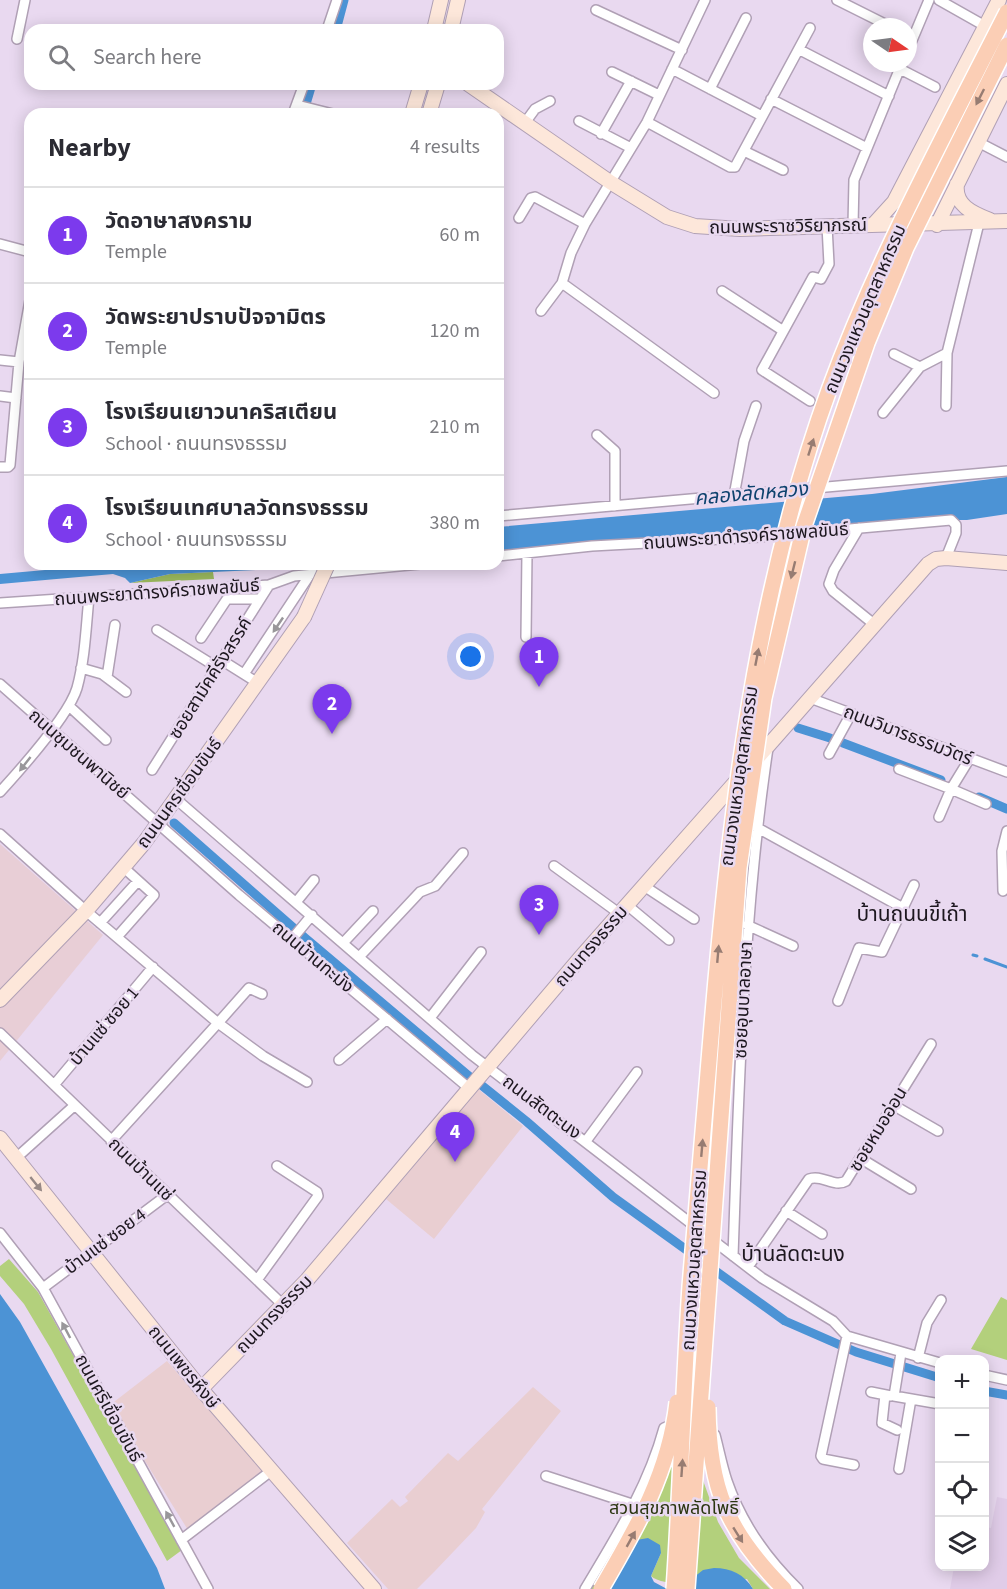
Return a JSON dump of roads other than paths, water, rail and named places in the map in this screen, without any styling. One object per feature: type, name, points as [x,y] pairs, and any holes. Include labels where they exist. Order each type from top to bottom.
[{"type":"main road","points":[[436,24],[442,0],[458,2],[452,24]]},
{"type":"main road","name":"ถนนวงแหวนอุตสาหกรรม","points":[[874,224],[894,202],[999,0]]},
{"type":"main road","name":"ถนนวงแหวนอุตสาหกรรม","points":[[674,1589],[690,1290],[731,819],[748,704],[779,556],[829,391],[873,282],[1007,12]]},
{"type":"main road","name":"ถนนวงแหวนอุตสาหกรรม","points":[[687,1589],[739,868],[764,698],[783,611],[808,515],[867,343],[906,248],[1007,45]]},
{"type":"main road","name":"ถนนวงแหวนอุตสาหกรรม","points":[[937,225],[1007,84]]},
{"type":"main road","points":[[414,108],[419,90]]},
{"type":"main road","points":[[431,108],[436,90]]},
{"type":"main road","name":"ถนนพระราชวิริยาภรณ์","points":[[476,90],[502,108]]},
{"type":"main road","name":"ถนนพระราชวิริยาภรณ์","points":[[504,110],[609,182],[668,217],[695,226],[740,229],[1001,222]]},
{"type":"main road","points":[[917,157],[902,190],[901,199],[905,208],[920,216],[936,212],[947,202]]},
{"type":"main road","points":[[957,184],[956,193],[959,202],[967,209],[1001,222]]},
{"type":"main road","points":[[946,558],[1007,563]]},
{"type":"main road","name":"ถนนทรงธรรม","points":[[201,1389],[283,1305],[623,909],[928,564],[936,559],[946,558]]},
{"type":"main road","name":"ถนนนครเขื่อนขันธ์","points":[[0,1000],[86,911],[158,824],[304,617],[325,570]]},
{"type":"main road","name":"ถนนเพชรหึงษ์","points":[[0,1138],[201,1389],[374,1589]]},
{"type":"main road","points":[[601,1589],[643,1515],[665,1465],[676,1409],[690,1290]]},
{"type":"main road","points":[[709,1293],[708,1414],[713,1472],[732,1525],[746,1548],[784,1589]]},
{"type":"street","points":[[17,39],[25,0]]},
{"type":"street","points":[[329,24],[337,0]]},
{"type":"street","points":[[541,311],[562,283],[571,253],[585,224],[647,122],[705,0]]},
{"type":"street","points":[[837,0],[873,18]]},
{"type":"street","points":[[917,25],[929,0]]},
{"type":"street","points":[[939,0],[985,26]]},
{"type":"street","points":[[596,10],[682,50]]},
{"type":"street","points":[[710,89],[746,18]]},
{"type":"street","points":[[647,122],[733,168],[800,50],[810,28]]},
{"type":"street","points":[[800,50],[889,96]]},
{"type":"street","points":[[672,69],[762,116]]},
{"type":"street","points":[[612,72],[659,94]]},
{"type":"street","points":[[853,225],[854,180],[899,72]]},
{"type":"street","points":[[911,72],[935,87]]},
{"type":"street","points":[[601,134],[631,81]]},
{"type":"street","points":[[300,108],[303,90]]},
{"type":"street","points":[[771,99],[867,148]]},
{"type":"street","points":[[524,124],[535,109],[550,101]]},
{"type":"street","points":[[579,121],[631,148]]},
{"type":"street","points":[[978,142],[1007,157]]},
{"type":"street","points":[[744,151],[783,170]]},
{"type":"street","points":[[519,218],[531,198],[535,196],[585,224]]},
{"type":"street","points":[[946,406],[947,353],[979,222]]},
{"type":"street","points":[[810,401],[762,370],[782,330],[813,278],[821,279],[828,266],[827,226]]},
{"type":"street","points":[[0,244],[24,250]]},
{"type":"street","points":[[562,283],[714,393]]},
{"type":"street","points":[[722,291],[782,330]]},
{"type":"street","points":[[0,467],[10,465],[20,362],[24,345]]},
{"type":"street","points":[[883,413],[920,367],[947,353]]},
{"type":"street","points":[[894,354],[920,367]]},
{"type":"street","points":[[0,360],[20,362]]},
{"type":"street","points":[[0,396],[16,398]]},
{"type":"street","points":[[734,496],[744,441],[756,406]]},
{"type":"street","points":[[597,435],[615,451],[615,506]]},
{"type":"street","points":[[504,515],[1007,471]]},
{"type":"street","name":"ถนนพระยาดำรงค์ราชพลขันธ์","points":[[504,555],[951,520],[956,525],[956,533],[946,558]]},
{"type":"street","points":[[859,528],[834,570],[829,584],[833,591],[874,625]]},
{"type":"street","points":[[526,638],[527,553]]},
{"type":"street","name":"ถนนพระยาดำรงค์ราชพลขันธ์","points":[[0,603],[269,585],[294,576],[364,570]]},
{"type":"street","points":[[244,674],[309,576]]},
{"type":"street","name":"ซอยสามัคคีรังสรรค์","points":[[152,770],[269,585]]},
{"type":"street","points":[[0,792],[69,706],[76,690],[81,668],[89,597]]},
{"type":"street","points":[[201,638],[227,599],[260,599]]},
{"type":"street","points":[[107,677],[115,625]]},
{"type":"street","points":[[157,630],[258,683]]},
{"type":"street","points":[[81,668],[107,677],[126,692]]},
{"type":"street","name":"ถนนชุมชนพานิชย์","points":[[0,684],[158,824]]},
{"type":"street","name":"ถนนวิมารธรรมวัตร์","points":[[810,698],[1007,772]]},
{"type":"street","points":[[69,706],[106,740]]},
{"type":"street","points":[[830,754],[851,714]]},
{"type":"street","name":"ซอยอุนบาลอาษา","points":[[733,1256],[747,925],[756,827],[768,746]]},
{"type":"street","points":[[939,817],[951,789],[970,758]]},
{"type":"street","points":[[899,769],[986,804]]},
{"type":"street","name":"ถนนสัตตะนง","points":[[176,799],[488,1067],[733,1256],[833,1321],[847,1339],[901,1356],[935,1362]]},
{"type":"street","name":"ถนนบ้านทะมัง","points":[[158,824],[470,1089]]},
{"type":"street","points":[[756,827],[903,908]]},
{"type":"street","points":[[1003,891],[1002,851],[1007,831]]},
{"type":"street","points":[[0,834],[86,911],[218,1023],[263,1056],[307,1082]]},
{"type":"street","points":[[360,957],[420,892],[435,886],[464,853]]},
{"type":"street","points":[[554,866],[669,940]]},
{"type":"street","points":[[117,937],[154,896],[123,867]]},
{"type":"street","points":[[297,902],[314,880]]},
{"type":"street","points":[[100,923],[138,881]]},
{"type":"street","points":[[838,1001],[859,948],[881,953],[914,885]]},
{"type":"street","points":[[644,886],[694,919]]},
{"type":"street","points":[[344,942],[373,911]]},
{"type":"street","points":[[293,938],[312,915]]},
{"type":"street","points":[[747,925],[793,946]]},
{"type":"street","points":[[430,1018],[481,952]]},
{"type":"street","name":"บ้านแซ่ ซอย 1","points":[[54,1085],[153,967]]},
{"type":"street","points":[[111,1141],[244,992],[253,989],[262,994]]},
{"type":"street","points":[[339,1060],[387,1019]]},
{"type":"street","name":"ถนนบ้านแซ่","points":[[0,1033],[283,1305]]},
{"type":"street","name":"ซอยหมออ่อน","points":[[748,1267],[809,1179],[816,1177],[843,1184],[931,1044]]},
{"type":"street","points":[[586,1142],[637,1072]]},
{"type":"street","points":[[15,1159],[75,1105]]},
{"type":"street","points":[[892,1105],[938,1131]]},
{"type":"street","points":[[860,1158],[911,1189]]},
{"type":"street","points":[[257,1280],[318,1197],[317,1192],[277,1166]]},
{"type":"street","name":"บ้านแซ่ ซอย 4","points":[[43,1288],[167,1194]]},
{"type":"street","points":[[786,1211],[822,1234]]},
{"type":"street","name":"ถนนศรีเขื่อนขันธ์","points":[[0,1233],[43,1288],[208,1589]]},
{"type":"street","points":[[918,1358],[927,1323],[941,1300]]},
{"type":"street","points":[[847,1339],[820,1456],[823,1460],[854,1465]]},
{"type":"street","points":[[897,1430],[882,1423],[901,1356]]},
{"type":"street","points":[[989,1376],[1007,1380]]},
{"type":"street","points":[[871,1392],[935,1403]]},
{"type":"street","points":[[899,1469],[911,1399]]},
{"type":"street","points":[[585,1589],[635,1505],[664,1428],[682,1421],[711,1426],[727,1480],[739,1508],[770,1562],[798,1589]]},
{"type":"street","points":[[181,1540],[271,1471]]},
{"type":"street","points":[[546,1476],[635,1505]]},
{"type":"water","points":[[1007,477],[1007,514],[967,520],[913,520],[504,555],[504,526],[872,494]]},
{"type":"water","points":[[45,570],[257,570],[170,574],[130,583],[125,578],[113,574],[0,584],[0,574]]},
{"type":"water","points":[[300,570],[325,570],[300,572]]},
{"type":"water","points":[[0,1294],[20,1322],[157,1568],[165,1589],[0,1589]]},
{"type":"water","points":[[648,1538],[660,1545],[661,1553],[651,1576],[654,1582],[667,1589],[604,1589],[631,1541]]},
{"type":"water","points":[[714,1568],[736,1573],[746,1579],[753,1589],[679,1589],[703,1570]]},
{"type":"waterway","points":[[338,24],[344,0]]},
{"type":"waterway","points":[[305,108],[310,90]]},
{"type":"waterway","points":[[798,728],[830,738]]},
{"type":"waterway","points":[[843,743],[941,780]]},
{"type":"waterway","points":[[979,797],[1007,809]]},
{"type":"waterway","points":[[174,823],[305,938],[470,1077]]},
{"type":"waterway","points":[[973,955],[977,956]]},
{"type":"waterway","points":[[985,959],[1007,967]]},
{"type":"waterway","points":[[480,1084],[613,1197],[785,1321],[856,1352],[935,1376]]},
{"type":"waterway","points":[[989,1392],[1007,1395]]},
{"type":"place","name":"วัดอาษาสงคราม","points":[[539,687]]},
{"type":"place","name":"วัดพระยาปราบปัจจามิตร","points":[[332,734]]},
{"type":"place","name":"โรงเรียนเยาวนาคริสเตียน","points":[[539,935]]},
{"type":"place","name":"โรงเรียนเทศบาลวัดทรงธรรม","points":[[455,1162]]},
{"type":"district","name":"บ้านถนนขี้เถ้า","points":[[912,914]]},
{"type":"district","name":"บ้านลัดตะนง","points":[[793,1254]]},
{"type":"water label","name":"คลองลัดหลวง","points":[[751,493]]},
{"type":"park label","name":"สวนสุขภาพลัดโพธิ์","points":[[674,1508]]}]
